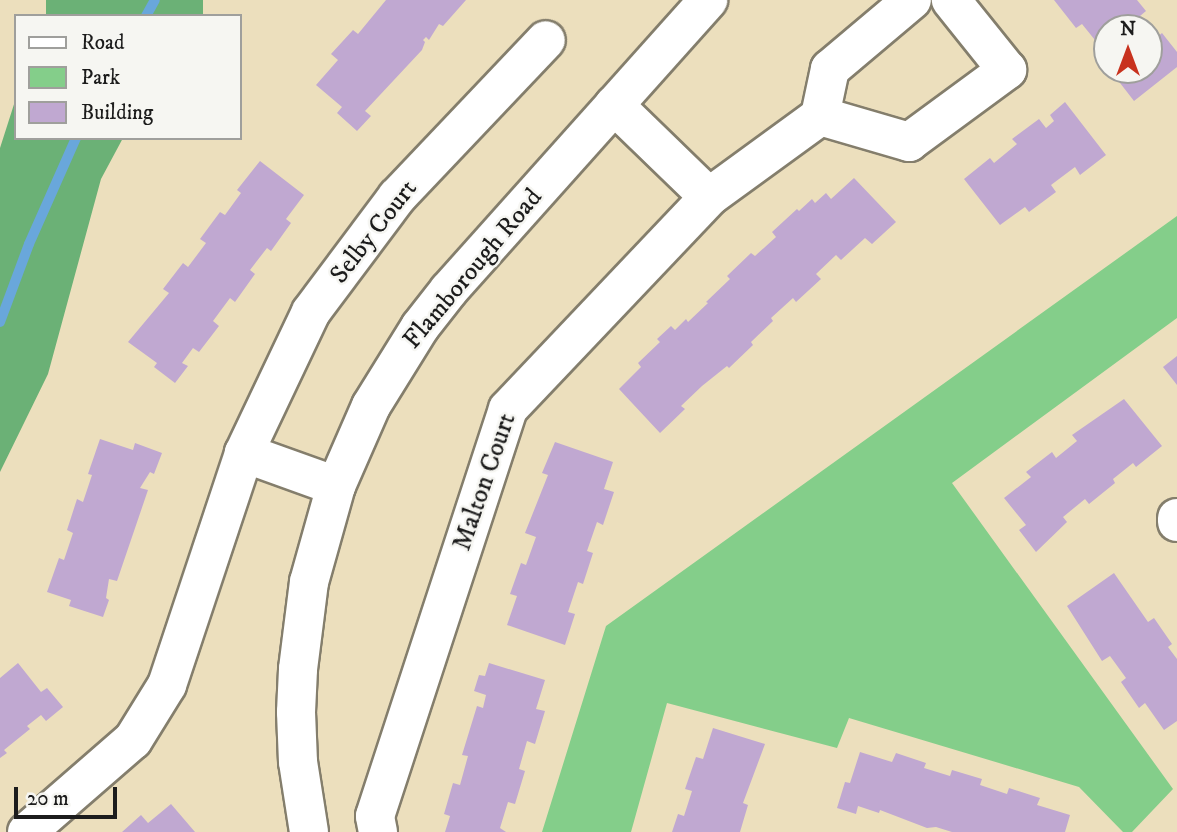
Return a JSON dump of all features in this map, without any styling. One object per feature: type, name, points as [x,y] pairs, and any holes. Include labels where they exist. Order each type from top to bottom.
[{"type":"street","name":"Flamborough Road","points":[[309,832],[298,762],[298,669],[309,582],[336,486],[371,406],[420,327],[708,0]]},
{"type":"street","points":[[912,0],[830,69],[820,116],[909,142],[1007,71],[951,0]]},
{"type":"street","name":"Selby Court","points":[[27,832],[133,740],[167,685],[244,453],[311,312],[397,197],[546,40]]},
{"type":"street","points":[[614,105],[709,197]]},
{"type":"street","name":"Malton Court","points":[[378,832],[375,816],[508,409],[709,197],[820,116]]},
{"type":"street","points":[[244,453],[336,486]]},
{"type":"green space","points":[[46,0],[203,0],[203,14],[46,14]]},
{"type":"green space","points":[[14,104],[14,140],[122,140],[101,179],[48,374],[0,472],[0,148]]},
{"type":"green space","points":[[1177,216],[1177,318],[952,483],[1173,789],[1132,832],[1123,832],[1079,787],[849,718],[837,748],[667,703],[631,832],[542,832],[606,626]]},
{"type":"building","points":[[386,0],[466,0],[443,26],[439,24],[429,40],[426,37],[423,40],[425,42],[422,50],[365,111],[371,116],[357,131],[337,113],[342,107],[316,85],[338,60],[331,54],[353,30],[358,34]]},
{"type":"building","points":[[1054,0],[1137,0],[1146,11],[1142,14],[1093,14],[1093,38],[1082,24],[1076,28]]},
{"type":"building","points":[[1163,34],[1177,52],[1177,67],[1163,78]]},
{"type":"building","points":[[1121,84],[1156,84],[1134,101]]},
{"type":"building","points":[[1065,102],[1106,155],[1080,175],[1075,167],[1051,185],[1056,192],[1029,212],[1025,207],[1000,225],[964,179],[990,158],[994,163],[1017,144],[1012,139],[1039,119],[1046,128],[1054,121],[1050,115]]},
{"type":"building","points":[[260,161],[304,195],[286,219],[291,223],[271,251],[267,248],[250,270],[255,274],[235,302],[230,298],[213,321],[219,326],[199,352],[193,348],[182,363],[188,366],[175,383],[154,367],[157,363],[128,342],[169,293],[163,289],[183,263],[188,267],[206,243],[200,239],[220,212],[225,215],[241,193],[237,190]]},
{"type":"building","points":[[854,178],[896,222],[872,244],[865,238],[841,260],[836,255],[816,274],[821,279],[796,302],[793,298],[771,318],[773,321],[751,342],[753,345],[729,368],[727,366],[702,386],[681,406],[685,409],[660,433],[619,389],[641,367],[638,363],[660,342],[657,339],[671,326],[675,330],[686,319],[688,322],[708,303],[706,302],[730,279],[727,276],[751,253],[755,256],[776,237],[772,232],[797,209],[799,211],[812,199],[815,203],[826,193],[831,199]]},
{"type":"building","points":[[1177,356],[1177,385],[1163,367]]},
{"type":"building","points":[[1124,399],[1162,446],[1136,467],[1133,463],[1113,479],[1115,483],[1089,504],[1085,499],[1063,517],[1067,522],[1036,552],[1019,530],[1026,525],[1004,498],[1031,477],[1026,472],[1052,452],[1056,458],[1077,441],[1072,435]]},
{"type":"building","points":[[100,439],[133,450],[135,443],[162,453],[154,474],[150,472],[140,488],[148,490],[117,581],[109,579],[106,598],[109,600],[103,617],[69,606],[71,600],[47,592],[59,558],[64,560],[73,533],[67,530],[77,499],[83,502],[92,475],[88,474]]},
{"type":"building","points":[[555,442],[613,462],[604,489],[614,492],[603,525],[597,522],[587,551],[593,553],[583,584],[578,582],[568,612],[575,614],[565,645],[507,625],[517,596],[510,594],[521,563],[526,565],[536,537],[525,533],[548,475],[542,473]]},
{"type":"building","points":[[1114,573],[1148,622],[1154,618],[1172,644],[1168,647],[1177,659],[1177,721],[1164,730],[1145,703],[1139,708],[1121,682],[1126,678],[1110,656],[1102,661],[1067,606]]},
{"type":"building","points":[[18,663],[41,692],[47,688],[63,707],[46,721],[41,715],[27,726],[30,729],[4,750],[7,753],[0,758],[0,678]]},
{"type":"building","points":[[489,663],[545,680],[536,709],[545,711],[535,744],[527,741],[519,769],[525,771],[515,804],[508,802],[500,828],[506,832],[445,832],[450,816],[444,814],[453,783],[460,785],[468,756],[462,755],[477,706],[483,708],[486,695],[474,691],[479,675],[485,676]]},
{"type":"building","points":[[713,728],[765,744],[743,803],[748,805],[740,832],[672,832],[678,814],[684,816],[692,791],[685,789],[696,757],[703,759]]},
{"type":"building","points":[[860,752],[892,762],[896,753],[926,763],[924,768],[950,776],[952,770],[982,779],[980,785],[1007,794],[1009,788],[1040,798],[1037,805],[1070,815],[1065,832],[952,832],[936,827],[927,828],[880,810],[879,813],[858,806],[856,814],[837,808],[845,782],[850,783]]},
{"type":"building","points":[[171,804],[195,832],[122,832],[141,815],[148,823]]},
{"type":"waterway","points":[[147,14],[155,0]]},
{"type":"waterway","points":[[0,322],[29,244],[75,140]]}]
